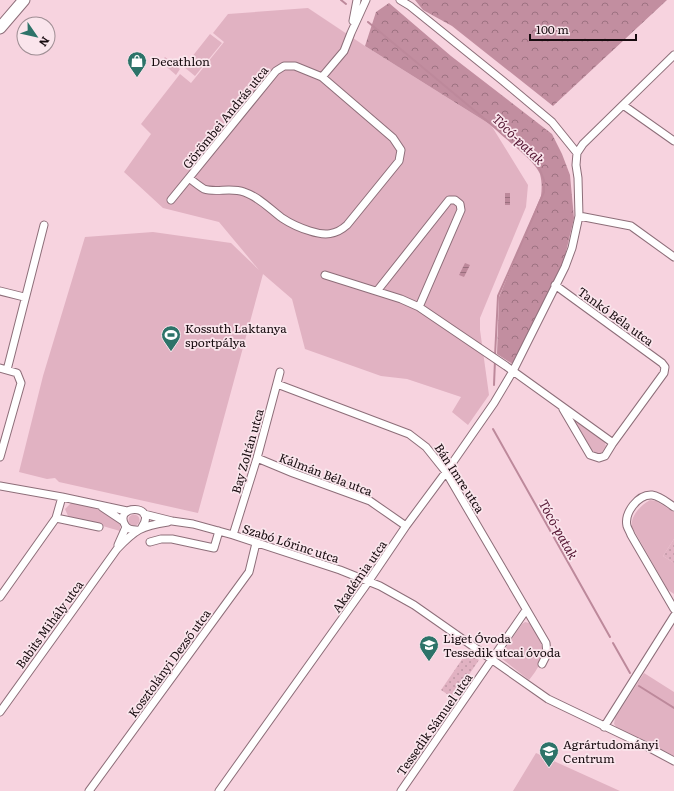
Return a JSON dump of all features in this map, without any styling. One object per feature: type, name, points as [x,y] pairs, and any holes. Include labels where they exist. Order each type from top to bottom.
[{"type":"main road","points":[[0,28],[24,0]]},
{"type":"street","points":[[351,33],[357,0]]},
{"type":"street","points":[[322,77],[344,51],[366,0]]},
{"type":"street","points":[[400,0],[408,3],[552,122],[577,153],[583,144],[674,55]]},
{"type":"street","name":"Görömbei András utca","points":[[171,200],[276,71],[284,66],[295,66],[322,77],[393,138],[401,150],[399,161],[348,225],[341,230],[325,234],[296,226],[284,219],[253,195],[230,189],[204,189],[189,178]]},
{"type":"street","points":[[623,105],[674,141]]},
{"type":"street","name":"Akadémia utca","points":[[219,791],[369,581],[406,526],[446,472],[494,403],[513,371],[565,267],[572,248],[579,216],[576,164],[577,153]]},
{"type":"street","points":[[377,291],[449,200],[455,200],[460,204],[461,210],[419,307]]},
{"type":"street","points":[[579,216],[631,226],[674,257]]},
{"type":"street","points":[[0,457],[21,383],[17,373],[3,369],[44,225]]},
{"type":"street","name":"Tankó Béla utca","points":[[325,275],[401,299],[419,307],[513,371],[613,443]]},
{"type":"street","name":"Tankó Béla utca","points":[[555,285],[662,363],[665,367],[664,373],[605,456],[599,458],[590,455],[562,406]]},
{"type":"street","points":[[0,291],[24,297]]},
{"type":"street","name":"Bay Zoltán utca","points":[[233,535],[257,458],[280,372]]},
{"type":"street","name":"Bán Imre utca","points":[[277,384],[410,434],[426,447],[446,472],[546,643],[547,654],[542,664]]},
{"type":"street","name":"Kálmán Béla utca","points":[[257,458],[293,473],[370,501],[406,526]]},
{"type":"street","points":[[0,486],[62,497],[127,511],[131,509],[138,509],[144,514],[145,521],[139,529],[132,530],[98,505]]},
{"type":"street","points":[[674,507],[661,498],[652,495],[643,497],[631,509],[627,526],[674,608]]},
{"type":"street","points":[[0,597],[56,518],[62,497]]},
{"type":"street","points":[[125,524],[124,517],[127,511]]},
{"type":"street","name":"Szabó Lőrinc utca","points":[[144,514],[172,522],[193,524],[233,535],[369,581],[414,605],[558,705],[646,746],[674,761]]},
{"type":"street","points":[[56,518],[99,527]]},
{"type":"street","name":"Szabó Lőrinc utca","points":[[139,529],[152,524],[172,522]]},
{"type":"street","name":"Babits Mihály utca","points":[[117,549],[125,524]]},
{"type":"street","name":"Babits Mihály utca","points":[[0,712],[117,549],[139,529]]},
{"type":"street","points":[[150,542],[161,539],[172,539],[214,548],[219,531]]},
{"type":"street","name":"Kosztolányi Dezső utca","points":[[89,791],[249,572],[256,543]]},
{"type":"street","name":"Tessedik Sámuel utca","points":[[401,791],[526,610]]},
{"type":"street","points":[[604,726],[672,624],[674,616]]},
{"type":"shaded area","points":[[308,8],[365,46],[491,125],[528,185],[526,207],[480,318],[480,330],[489,395],[468,425],[452,412],[461,397],[407,379],[381,376],[305,349],[292,299],[263,274],[198,513],[59,482],[55,478],[47,479],[19,472],[43,376],[85,237],[153,232],[231,243],[259,270],[219,222],[163,208],[124,172],[151,134],[141,124],[180,74],[191,83],[224,42],[213,33],[228,14]]},
{"type":"shaded area","points":[[210,34],[222,43],[195,76],[184,67]]},
{"type":"shaded area","points":[[165,57],[180,69],[176,75],[161,62]]},
{"type":"shaded area","points":[[505,193],[510,193],[510,205],[505,205]]},
{"type":"shaded area","points":[[465,263],[470,265],[464,277],[459,275]]},
{"type":"shaded area","points":[[574,420],[604,441],[606,446],[602,452],[598,454],[592,451]]},
{"type":"shaded area","points":[[650,500],[656,501],[674,512],[674,539],[663,556],[674,563],[674,594],[668,590],[632,527],[634,515]]},
{"type":"shaded area","points":[[71,503],[77,503],[90,507],[111,516],[120,524],[120,531],[68,516],[65,509]]},
{"type":"shaded area","points":[[134,514],[138,516],[140,520],[138,524],[134,526],[130,524],[128,520],[130,516]]},
{"type":"shaded area","points":[[674,539],[674,563],[663,556]]},
{"type":"shaded area","points":[[525,622],[529,623],[535,631],[542,645],[542,658],[529,680],[501,658],[502,653],[522,624]]},
{"type":"shaded area","points":[[467,652],[479,660],[453,698],[441,690]]},
{"type":"shaded area","points":[[644,673],[674,692],[674,756],[617,728],[614,724],[615,718]]},
{"type":"shaded area","name":"Agrártudományi Centrum","points":[[536,753],[620,791],[513,791]]},
{"type":"green space","points":[[415,0],[667,0],[553,106],[452,26],[423,10]]},
{"type":"green space","points":[[389,3],[451,56],[552,134],[570,175],[574,218],[562,269],[514,365],[497,354],[499,297],[541,196],[542,185],[540,174],[532,162],[491,125],[365,46],[376,12]]},
{"type":"waterway","name":"Tócó-patak","points":[[341,0],[346,4]]},
{"type":"waterway","name":"Tócó-patak","points":[[368,22],[535,162],[544,180],[544,192],[498,296],[495,356]]},
{"type":"waterway","name":"Tócó-patak","points":[[494,385],[495,360]]},
{"type":"waterway","name":"Tócó-patak","points":[[493,429],[610,637]]},
{"type":"waterway","name":"Tócó-patak","points":[[613,643],[630,673]]},
{"type":"waterway","name":"Tócó-patak","points":[[639,686],[674,708]]},
{"type":"place","name":"Decathlon","points":[[137,78]]},
{"type":"place","name":"Kossuth Laktanya sportpálya","points":[[171,352]]},
{"type":"place","name":"Liget Óvoda Tessedik utcai óvoda","points":[[429,662]]},
{"type":"place","name":"Agrártudományi Centrum","points":[[549,768]]}]
